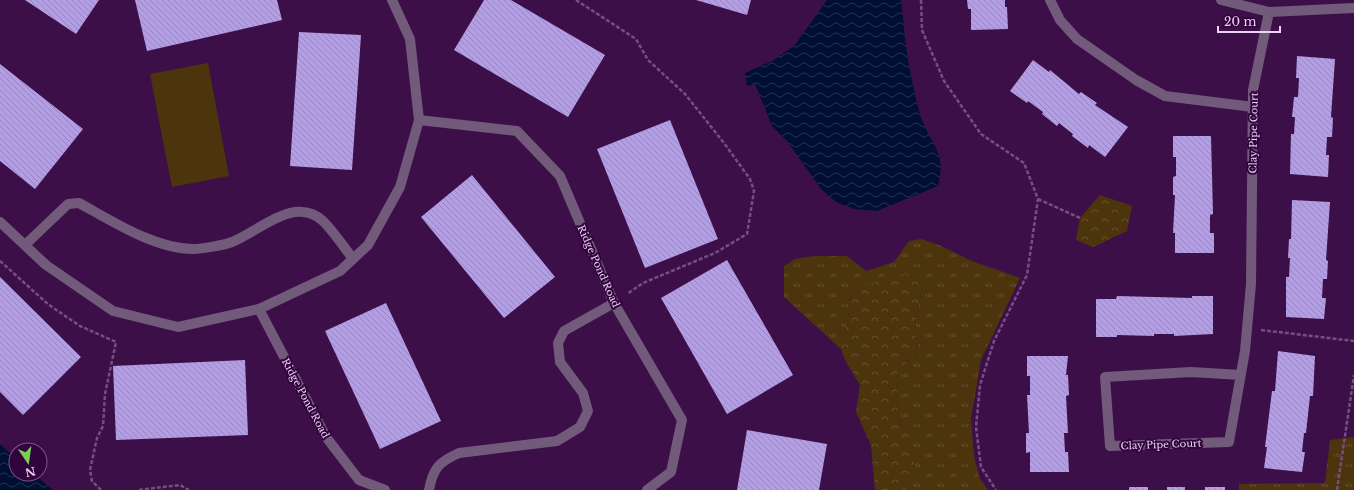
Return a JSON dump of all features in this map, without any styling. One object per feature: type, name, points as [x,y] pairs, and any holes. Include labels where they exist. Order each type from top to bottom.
[{"type":"street","points":[[0,222],[46,265],[113,311],[178,327],[259,309],[340,272],[368,245],[400,187],[419,120],[410,39],[392,0]]},
{"type":"street","points":[[1050,0],[1060,20],[1077,39],[1136,80],[1165,96],[1253,107]]},
{"type":"street","points":[[1221,0],[1269,12],[1354,8]]},
{"type":"street","name":"Clay Pipe Court","points":[[1241,375],[1191,372],[1105,377],[1110,446],[1229,442],[1241,375],[1245,351],[1251,284],[1253,90],[1269,12]]},
{"type":"street","name":"Ridge Pond Road","points":[[419,120],[517,131],[560,176],[614,303],[682,420],[671,472],[647,490]]},
{"type":"street","points":[[25,245],[68,204],[79,203],[161,243],[194,249],[232,242],[272,220],[291,212],[306,211],[323,221],[353,259]]},
{"type":"street","points":[[429,490],[432,474],[446,459],[459,453],[557,441],[580,427],[588,411],[585,399],[560,362],[558,343],[564,331],[614,303]]},
{"type":"street","name":"Ridge Pond Road","points":[[259,309],[326,437],[360,480],[385,490]]},
{"type":"path","points":[[576,0],[636,39],[648,60],[685,94],[724,143],[750,179],[754,191],[747,234],[714,253],[643,283],[614,303]]},
{"type":"path","points":[[921,0],[922,30],[944,81],[981,134],[1024,163],[1038,199],[1027,275],[994,341],[980,385],[976,427],[981,467],[996,490]]},
{"type":"path","points":[[1038,199],[1080,218]]},
{"type":"path","points":[[0,261],[49,305],[80,326],[116,342],[105,394],[103,426],[97,438],[90,470],[92,481],[101,490]]},
{"type":"path","points":[[1259,330],[1354,341]]},
{"type":"path","points":[[1337,490],[1354,375]]},
{"type":"path","points":[[139,490],[180,485],[189,490]]},
{"type":"green space","points":[[208,63],[229,176],[172,187],[150,74]]},
{"type":"green space","points":[[1100,195],[1132,206],[1127,231],[1093,247],[1076,240],[1080,218]]},
{"type":"green space","points":[[921,239],[939,245],[972,261],[1020,278],[981,360],[971,419],[974,456],[980,479],[988,490],[905,490],[916,471],[898,417],[897,374],[918,349],[915,324],[922,288],[857,287],[853,294],[841,349],[784,297],[784,266],[795,259],[815,256],[847,256],[866,271],[894,262],[909,241]]},
{"type":"green space","points":[[917,271],[922,288],[915,324],[918,349],[897,374],[898,417],[917,471],[905,490],[875,490],[871,445],[856,412],[860,385],[845,360],[841,349],[853,294],[857,287]]},
{"type":"green space","points":[[1354,437],[1354,490],[1239,490],[1239,484],[1325,483],[1330,440]]},
{"type":"water","points":[[827,0],[901,0],[907,53],[916,99],[925,127],[937,149],[939,156],[941,165],[938,186],[877,211],[854,209],[836,202],[821,189],[787,141],[772,126],[755,84],[747,86],[745,73],[772,61],[794,46]]},
{"type":"water","points":[[0,444],[8,451],[8,482],[44,482],[53,490],[0,490]]},
{"type":"building","points":[[25,0],[99,0],[76,34]]},
{"type":"building","points":[[135,0],[277,0],[282,20],[147,51]]},
{"type":"building","points":[[484,0],[511,0],[605,55],[568,117],[454,50]]},
{"type":"building","points":[[696,0],[751,0],[747,15]]},
{"type":"building","points":[[967,0],[1005,0],[1005,7],[1007,7],[1008,29],[971,30],[971,9],[968,9]]},
{"type":"building","points":[[299,32],[361,35],[352,170],[290,166]]},
{"type":"building","points":[[1297,56],[1335,59],[1331,117],[1333,118],[1332,137],[1327,137],[1326,155],[1329,155],[1328,177],[1290,174],[1291,134],[1294,134],[1295,117],[1292,117],[1294,97],[1298,97],[1299,78],[1296,78]]},
{"type":"building","points":[[1033,60],[1049,72],[1050,70],[1079,94],[1081,92],[1097,103],[1095,105],[1128,127],[1105,157],[1089,145],[1088,148],[1072,136],[1073,134],[1059,123],[1057,126],[1042,114],[1043,112],[1028,101],[1027,103],[1010,91]]},
{"type":"building","points":[[0,64],[83,129],[35,189],[0,161]]},
{"type":"building","points":[[670,120],[718,239],[645,268],[597,149]]},
{"type":"building","points":[[1173,136],[1211,136],[1213,214],[1210,215],[1210,233],[1214,233],[1214,253],[1175,253],[1175,233],[1173,233],[1175,195],[1173,195],[1173,177],[1176,176],[1176,157],[1173,157]]},
{"type":"building","points":[[472,175],[555,277],[504,318],[421,217]]},
{"type":"building","points":[[1292,200],[1330,202],[1326,260],[1328,261],[1327,279],[1323,279],[1322,298],[1326,298],[1324,319],[1286,317],[1286,277],[1289,277],[1290,258],[1288,258],[1289,239],[1291,239]]},
{"type":"building","points":[[727,260],[793,375],[727,414],[661,298]]},
{"type":"building","points":[[0,277],[81,357],[23,415],[0,392]]},
{"type":"building","points":[[1117,296],[1192,298],[1192,296],[1213,296],[1213,334],[1174,336],[1174,334],[1154,334],[1154,336],[1117,335],[1117,337],[1096,337],[1096,299],[1116,299]]},
{"type":"building","points":[[386,303],[441,421],[380,449],[325,331]]},
{"type":"building","points":[[1278,351],[1315,356],[1313,396],[1310,396],[1306,433],[1304,433],[1302,452],[1305,452],[1302,472],[1264,468],[1272,391],[1275,391]]},
{"type":"building","points":[[1027,356],[1068,356],[1066,375],[1068,375],[1069,395],[1066,396],[1068,433],[1064,433],[1065,452],[1068,452],[1069,472],[1030,472],[1030,452],[1026,453],[1026,433],[1029,433],[1027,395],[1030,395],[1030,376],[1027,376]]},
{"type":"building","points":[[245,360],[248,435],[116,440],[113,366]]},
{"type":"building","points":[[747,430],[827,444],[819,490],[737,490]]},
{"type":"building","points":[[1129,487],[1148,487],[1148,490],[1129,490]]},
{"type":"building","points":[[1167,487],[1185,487],[1185,490],[1167,490]]},
{"type":"building","points":[[1205,487],[1225,487],[1225,490],[1205,490]]}]
